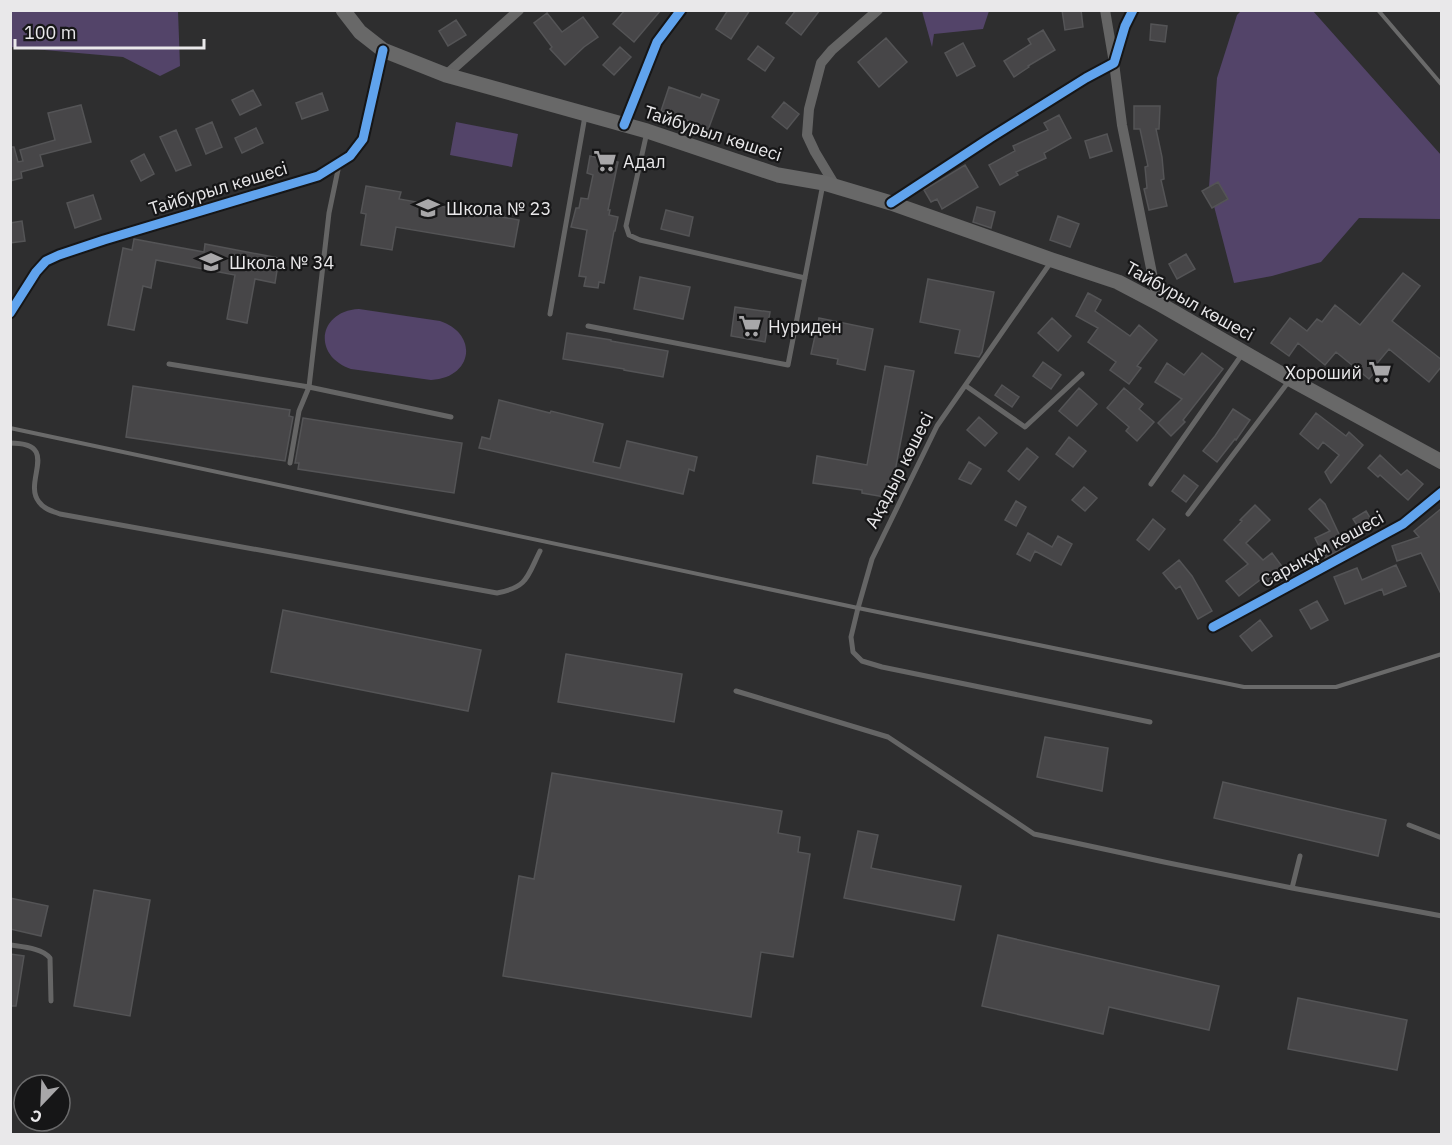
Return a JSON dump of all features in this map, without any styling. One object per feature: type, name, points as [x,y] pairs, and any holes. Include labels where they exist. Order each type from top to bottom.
[{"type":"main road","points":[[343,10],[360,32],[383,50]]},
{"type":"main road","name":"Тайбурыл көшесі","points":[[383,50],[446,75],[647,131],[778,176],[830,185],[891,203],[1118,282],[1442,462]]},
{"type":"street","points":[[446,75],[519,10]]},
{"type":"street","points":[[624,125],[657,42],[681,10]]},
{"type":"street","points":[[830,185],[807,135],[809,109],[821,63],[832,50],[878,10]]},
{"type":"street","points":[[1105,10],[1122,125],[1158,303]]},
{"type":"street","points":[[891,203],[990,138],[1114,63],[1133,10]]},
{"type":"street","name":"Тайбурыл көшесі","points":[[10,313],[36,272],[46,261],[58,255],[318,176],[339,164],[350,156],[363,139],[383,50]]},
{"type":"street","name":"Сарықұм көшесі","points":[[1214,627],[1403,524],[1442,492]]},
{"type":"lane","points":[[550,314],[586,114]]},
{"type":"lane","points":[[647,131],[626,226],[630,234],[640,240],[805,278]]},
{"type":"lane","points":[[290,463],[298,411],[309,387],[329,213],[339,164]]},
{"type":"lane","points":[[588,326],[788,365],[805,278],[830,185]]},
{"type":"lane","name":"Ақадыр көшесі","points":[[1052,260],[938,426],[872,559],[851,637],[853,652],[862,661],[882,668],[1149,722]]},
{"type":"lane","points":[[1151,484],[1244,352]]},
{"type":"lane","points":[[169,364],[309,387],[451,417]]},
{"type":"lane","points":[[966,386],[1025,427],[1082,374]]},
{"type":"lane","points":[[1188,514],[1290,379]]},
{"type":"lane","points":[[10,443],[21,443],[36,451],[39,457],[34,493],[40,504],[60,514],[497,592],[516,588],[523,583],[540,551]]},
{"type":"lane","points":[[736,691],[888,737],[1034,834],[1292,888],[1442,916]]},
{"type":"lane","points":[[1409,825],[1442,838]]},
{"type":"lane","points":[[1292,888],[1300,856]]},
{"type":"lane","points":[[10,945],[41,951],[50,958],[51,1001]]},
{"type":"shaded area","points":[[11,10],[178,11],[180,66],[160,76],[123,57],[11,47]]},
{"type":"shaded area","points":[[922,10],[989,11],[983,29],[934,34],[932,47]]},
{"type":"shaded area","points":[[1241,11],[1313,11],[1441,155],[1441,219],[1359,218],[1321,262],[1272,276],[1234,283],[1209,187],[1217,78],[1237,15]]},
{"type":"shaded area","points":[[456,122],[518,134],[512,167],[450,155]]},
{"type":"shaded area","points":[[359,309],[440,321],[453,327],[461,335],[465,345],[466,355],[463,364],[456,372],[431,380],[351,369],[338,363],[326,345],[325,335],[328,325],[335,317]]},
{"type":"building","points":[[625,10],[661,10],[634,42],[613,24]]},
{"type":"building","points":[[728,10],[750,10],[731,39],[716,29]]},
{"type":"building","points":[[796,10],[820,10],[801,35],[786,23]]},
{"type":"building","points":[[1062,10],[1081,10],[1083,27],[1065,30]]},
{"type":"building","points":[[547,13],[562,32],[583,17],[598,37],[565,65],[550,49],[552,47],[534,23]]},
{"type":"building","points":[[456,20],[466,35],[448,46],[439,31]]},
{"type":"building","points":[[1151,24],[1167,26],[1165,42],[1150,40]]},
{"type":"building","points":[[1043,30],[1055,50],[1014,77],[1004,61],[1031,44],[1028,39]]},
{"type":"building","points":[[886,38],[907,62],[879,87],[858,62]]},
{"type":"building","points":[[963,43],[975,66],[957,76],[945,53]]},
{"type":"building","points":[[758,46],[774,58],[765,71],[748,59]]},
{"type":"building","points":[[620,47],[631,57],[614,75],[603,65]]},
{"type":"building","points":[[669,87],[700,98],[702,94],[719,100],[708,130],[661,111]]},
{"type":"building","points":[[253,90],[261,105],[240,115],[232,100]]},
{"type":"building","points":[[322,93],[328,110],[302,119],[296,103]]},
{"type":"building","points":[[784,102],[799,114],[787,129],[772,117]]},
{"type":"building","points":[[81,105],[91,142],[40,155],[43,166],[21,172],[22,178],[10,181],[10,147],[14,147],[18,162],[23,161],[20,150],[55,140],[48,113]]},
{"type":"building","points":[[1134,106],[1160,106],[1159,129],[1156,129],[1162,157],[1164,179],[1161,180],[1167,206],[1149,210],[1144,189],[1147,188],[1145,167],[1148,166],[1140,129],[1134,129]]},
{"type":"building","points":[[1059,115],[1071,138],[1044,153],[1046,158],[1016,172],[1018,175],[1000,185],[989,165],[1015,151],[1013,146],[1048,130],[1044,123]]},
{"type":"building","points":[[212,122],[222,147],[206,154],[196,129]]},
{"type":"building","points":[[256,128],[263,143],[242,153],[235,138]]},
{"type":"building","points":[[176,130],[191,165],[176,171],[160,137]]},
{"type":"building","points":[[1107,134],[1112,151],[1090,158],[1085,141]]},
{"type":"building","points":[[144,154],[154,174],[141,181],[131,161]]},
{"type":"building","points":[[590,156],[618,162],[608,210],[610,210],[609,215],[618,217],[604,283],[599,282],[598,288],[584,286],[586,277],[579,276],[587,230],[571,227],[581,198],[588,199],[593,175],[587,173]]},
{"type":"building","points":[[965,165],[978,187],[942,209],[937,199],[931,202],[924,190]]},
{"type":"building","points":[[1218,182],[1228,199],[1212,208],[1202,191]]},
{"type":"building","points":[[366,186],[401,192],[399,199],[519,220],[514,247],[396,227],[392,250],[361,245],[366,214],[361,213]]},
{"type":"building","points":[[93,195],[101,219],[75,228],[67,203]]},
{"type":"building","points":[[977,207],[995,212],[991,228],[973,222]]},
{"type":"building","points":[[666,210],[693,217],[689,236],[661,229]]},
{"type":"building","points":[[1058,216],[1079,224],[1070,247],[1050,240]]},
{"type":"building","points":[[22,221],[25,241],[10,243],[10,223]]},
{"type":"building","points":[[134,239],[204,252],[205,244],[279,258],[275,283],[255,279],[247,323],[227,319],[235,275],[156,260],[151,288],[143,286],[134,330],[108,325],[123,248],[132,250]]},
{"type":"building","points":[[1186,254],[1195,269],[1177,279],[1169,264]]},
{"type":"building","points":[[1403,273],[1420,286],[1392,321],[1442,360],[1442,366],[1429,382],[1389,349],[1374,367],[1377,369],[1369,379],[1336,352],[1325,365],[1298,343],[1289,356],[1271,343],[1290,318],[1307,331],[1317,319],[1322,322],[1335,305],[1360,325]]},
{"type":"building","points":[[640,277],[690,287],[683,319],[634,309]]},
{"type":"building","points":[[928,279],[994,292],[979,357],[955,353],[960,330],[920,322]]},
{"type":"building","points":[[1088,293],[1101,300],[1095,311],[1130,336],[1139,325],[1157,340],[1137,366],[1141,368],[1129,384],[1110,370],[1116,362],[1088,342],[1098,328],[1076,316]]},
{"type":"building","points":[[735,307],[770,312],[765,342],[731,336]]},
{"type":"building","points":[[819,318],[873,329],[865,370],[837,364],[838,359],[811,354]]},
{"type":"building","points":[[1052,318],[1071,336],[1058,351],[1038,333]]},
{"type":"building","points":[[567,333],[668,351],[663,377],[563,359]]},
{"type":"building","points":[[1202,353],[1223,369],[1183,420],[1185,422],[1171,436],[1158,423],[1182,399],[1155,382],[1167,363],[1184,375]]},
{"type":"building","points":[[1043,362],[1061,375],[1051,389],[1033,376]]},
{"type":"building","points":[[885,366],[914,371],[890,498],[862,493],[862,490],[813,483],[817,456],[867,465]]},
{"type":"building","points":[[1002,385],[1019,397],[1012,407],[995,395]]},
{"type":"building","points":[[133,386],[290,410],[289,416],[293,417],[285,461],[126,437]]},
{"type":"building","points":[[1079,388],[1097,404],[1077,426],[1059,411]]},
{"type":"building","points":[[1124,388],[1143,404],[1139,409],[1154,422],[1137,441],[1126,431],[1129,427],[1107,408]]},
{"type":"building","points":[[499,400],[603,424],[593,462],[620,468],[627,441],[697,457],[694,471],[689,469],[683,494],[479,448],[482,437],[490,439]]},
{"type":"building","points":[[1233,409],[1250,420],[1217,462],[1203,451]]},
{"type":"building","points":[[1316,413],[1346,436],[1349,432],[1363,445],[1331,483],[1325,472],[1339,455],[1323,442],[1318,449],[1300,434]]},
{"type":"building","points":[[979,417],[997,433],[985,446],[967,430]]},
{"type":"building","points":[[303,418],[462,443],[454,493],[298,469],[299,463],[295,463]]},
{"type":"building","points":[[1069,437],[1086,451],[1073,467],[1056,454]]},
{"type":"building","points":[[1027,448],[1038,457],[1019,480],[1008,471]]},
{"type":"building","points":[[1380,455],[1401,475],[1407,470],[1423,484],[1408,500],[1380,475],[1378,477],[1368,468]]},
{"type":"building","points":[[969,462],[981,469],[971,484],[959,479]]},
{"type":"building","points":[[1184,475],[1198,486],[1186,502],[1172,491]]},
{"type":"building","points":[[1084,487],[1097,498],[1085,511],[1072,500]]},
{"type":"building","points":[[1320,499],[1325,504],[1345,547],[1325,558],[1315,538],[1330,531],[1309,509]]},
{"type":"building","points":[[1016,501],[1026,507],[1016,526],[1005,520]]},
{"type":"building","points":[[1255,505],[1270,520],[1246,543],[1263,560],[1272,553],[1284,569],[1268,582],[1264,577],[1239,596],[1226,581],[1248,564],[1224,540]]},
{"type":"building","points":[[1442,508],[1442,596],[1421,553],[1397,561],[1392,546],[1419,537],[1414,531]]},
{"type":"building","points":[[1366,511],[1375,526],[1362,533],[1353,519]]},
{"type":"building","points":[[1153,519],[1165,529],[1149,550],[1137,540]]},
{"type":"building","points":[[1028,533],[1052,547],[1058,536],[1072,544],[1061,565],[1035,551],[1030,561],[1017,554]]},
{"type":"building","points":[[1179,560],[1192,576],[1212,611],[1198,619],[1180,586],[1176,589],[1163,573]]},
{"type":"building","points":[[1396,565],[1406,586],[1384,595],[1382,589],[1345,604],[1334,577],[1357,568],[1362,580]]},
{"type":"building","points":[[1317,601],[1328,620],[1311,629],[1300,610]]},
{"type":"building","points":[[283,610],[481,650],[468,711],[271,672]]},
{"type":"building","points":[[1260,620],[1272,636],[1252,651],[1240,636]]},
{"type":"building","points":[[566,654],[682,674],[674,722],[558,702]]},
{"type":"building","points":[[1045,737],[1108,748],[1102,791],[1037,777]]},
{"type":"building","points":[[552,773],[782,811],[778,833],[800,837],[798,852],[810,854],[793,957],[761,952],[751,1017],[503,976],[519,876],[534,879]]},
{"type":"building","points":[[1223,782],[1386,820],[1378,856],[1214,818]]},
{"type":"building","points":[[858,831],[878,835],[871,868],[961,886],[954,920],[844,898]]},
{"type":"building","points":[[94,890],[150,900],[130,1016],[74,1006]]},
{"type":"building","points":[[10,898],[48,906],[41,936],[10,929]]},
{"type":"building","points":[[998,935],[1219,986],[1209,1030],[1109,1007],[1103,1034],[982,1006]]},
{"type":"building","points":[[10,954],[24,956],[16,1006],[10,1006]]},
{"type":"building","points":[[1298,998],[1407,1020],[1397,1070],[1288,1049]]},
{"type":"railway","points":[[1378,10],[1442,85]]},
{"type":"railway","points":[[10,428],[858,608],[1244,687],[1336,687],[1442,654]]},
{"type":"cycle path","points":[[624,125],[657,42],[681,10]]},
{"type":"cycle path","points":[[891,203],[990,138],[1114,63],[1125,26],[1133,10]]},
{"type":"cycle path","points":[[10,313],[36,272],[46,261],[104,240],[318,176],[350,156],[363,139],[383,50]]},
{"type":"cycle path","points":[[1213,627],[1403,524],[1442,492]]},
{"type":"place","name":"Адал","points":[[605,161]]},
{"type":"place","name":"Школа № 23","points":[[428,208]]},
{"type":"place","name":"Школа № 34","points":[[211,262]]},
{"type":"place","name":"Нуриден","points":[[750,326]]},
{"type":"place","name":"Хороший","points":[[1380,372]]}]
